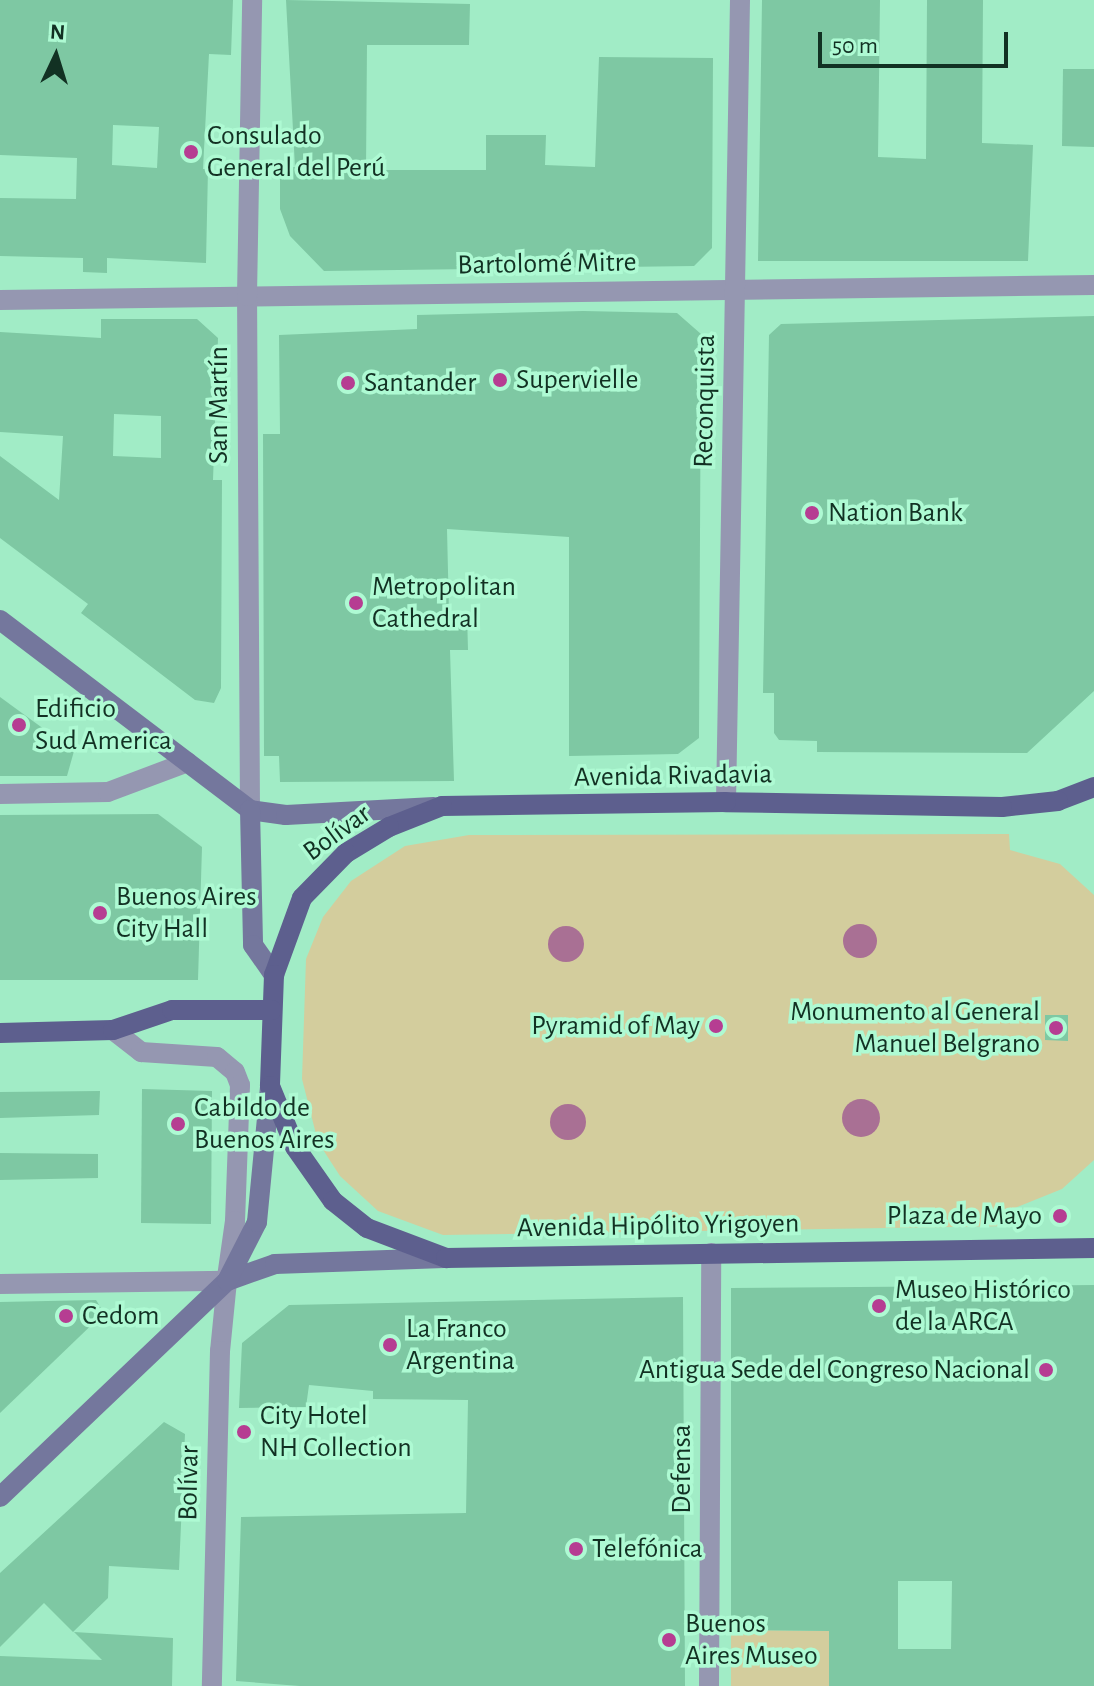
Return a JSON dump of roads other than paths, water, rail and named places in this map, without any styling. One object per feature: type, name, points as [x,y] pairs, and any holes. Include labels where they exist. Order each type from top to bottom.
[{"type":"main road","points":[[0,620],[250,810],[253,945],[274,975]]},
{"type":"main road","name":"Avenida Rivadavia","points":[[250,810],[286,815],[442,806],[726,802],[1026,806],[1058,801],[1094,787]]},
{"type":"main road","name":"Bolívar","points":[[227,1281],[257,1222],[270,1086],[274,975],[293,917],[315,882],[346,853],[389,827],[442,806]]},
{"type":"main road","points":[[0,1033],[113,1030],[172,1010],[272,1010]]},
{"type":"main road","name":"Bolívar","points":[[270,1086],[295,1147],[333,1201],[367,1228],[446,1258]]},
{"type":"main road","name":"Avenida Hipólito Yrigoyen","points":[[227,1281],[275,1264],[446,1258],[1094,1248]]},
{"type":"main road","points":[[0,1497],[227,1281]]},
{"type":"street","name":"San Martín","points":[[250,810],[247,296],[252,0]]},
{"type":"street","name":"Reconquista","points":[[726,802],[740,0]]},
{"type":"street","name":"Bartolomé Mitre","points":[[0,300],[1094,285]]},
{"type":"street","points":[[0,794],[108,792],[188,762]]},
{"type":"street","name":"Bolívar","points":[[113,1030],[141,1052],[217,1057],[235,1072],[240,1085],[236,1206],[220,1351],[212,1686]]},
{"type":"street","name":"Defensa","points":[[709,1686],[711,1253]]},
{"type":"street","points":[[0,1284],[227,1281]]},
{"type":"place","name":"Consulado General del Perú","points":[[191,152]]},
{"type":"place","name":"Supervielle","points":[[500,380]]},
{"type":"place","name":"Santander","points":[[348,383]]},
{"type":"place","name":"Nation Bank","points":[[812,513]]},
{"type":"place","name":"Metropolitan Cathedral","points":[[356,603]]},
{"type":"place","name":"Edificio Sud America","points":[[19,725]]},
{"type":"place","name":"Buenos Aires City Hall","points":[[100,913]]},
{"type":"place","name":"Pyramid of May","points":[[716,1026]]},
{"type":"place","name":"Monumento al General Manuel Belgrano","points":[[1056,1028]]},
{"type":"place","name":"Cabildo de Buenos Aires","points":[[178,1124]]},
{"type":"place","name":"Plaza de Mayo","points":[[1060,1216]]},
{"type":"place","name":"Museo Histórico de la ARCA","points":[[879,1306]]},
{"type":"place","name":"Cedom","points":[[66,1316]]},
{"type":"place","name":"La Franco Argentina","points":[[390,1345]]},
{"type":"place","name":"Antigua Sede del Congreso Nacional","points":[[1046,1370]]},
{"type":"place","name":"City Hotel NH Collection","points":[[244,1432]]},
{"type":"place","name":"Telefónica","points":[[576,1549]]},
{"type":"place","name":"Buenos Aires Museo","points":[[669,1640]]}]
